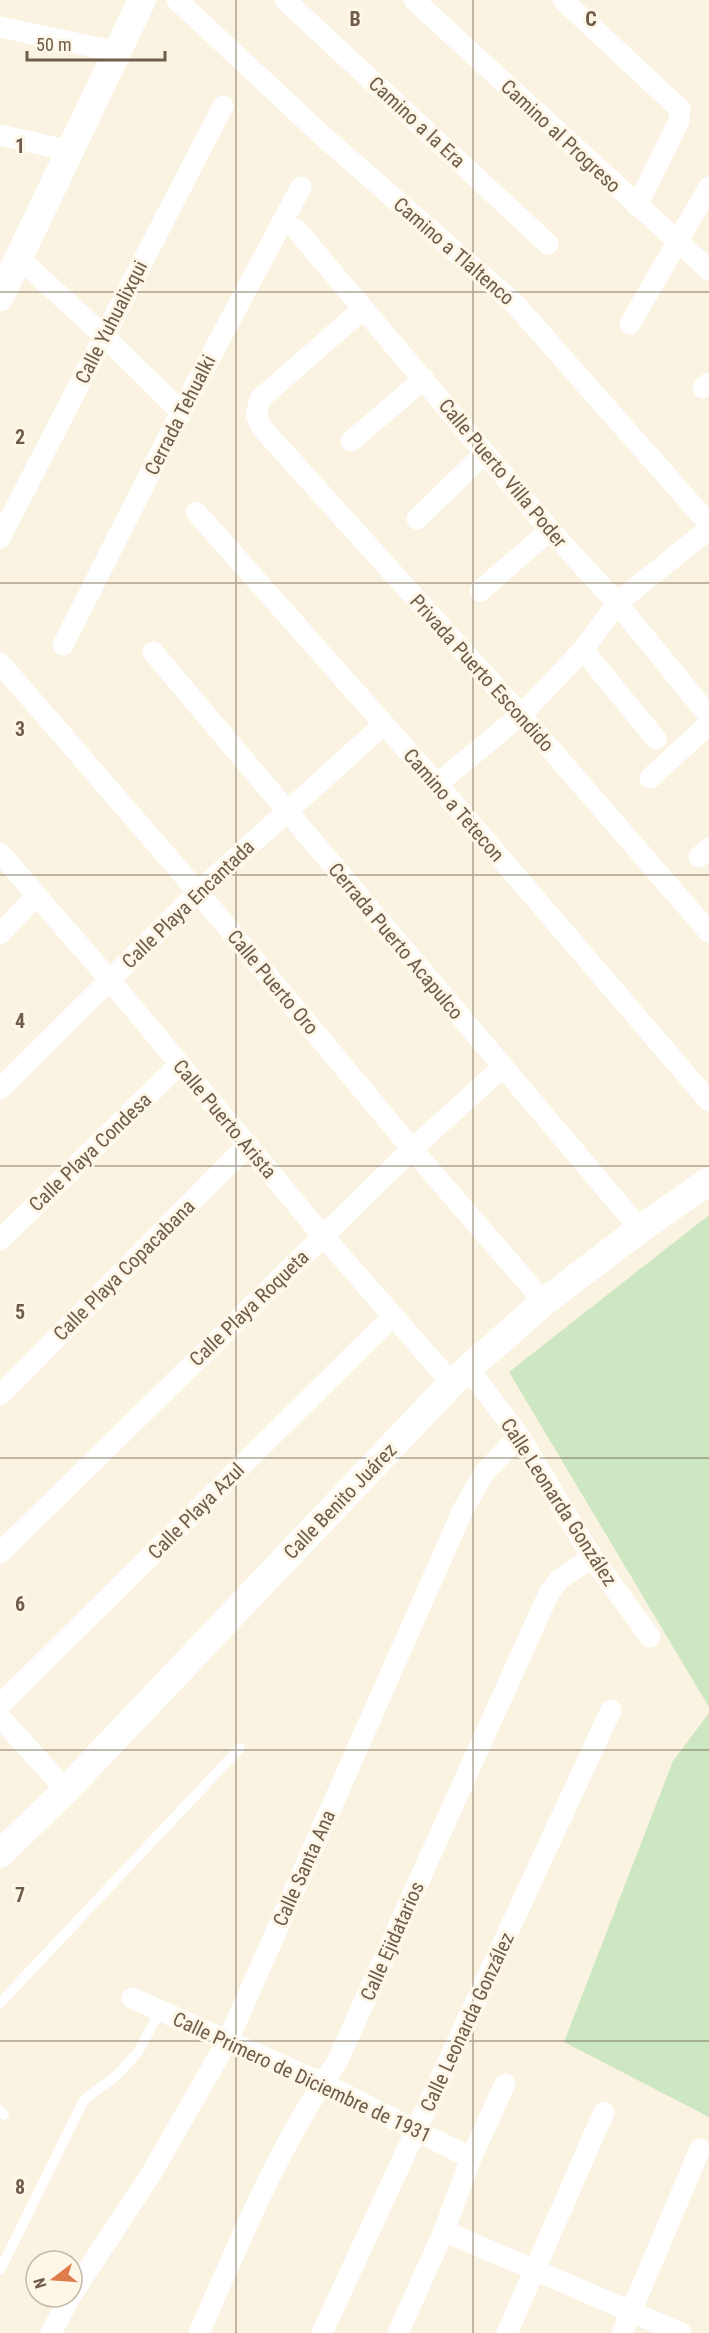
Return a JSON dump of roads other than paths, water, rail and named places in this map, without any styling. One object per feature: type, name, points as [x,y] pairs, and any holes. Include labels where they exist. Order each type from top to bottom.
[{"type":"street","points":[[1,294],[20,259],[142,0]]},
{"type":"street","name":"Camino a Tlaltenco","points":[[177,0],[325,138],[515,304],[709,524]]},
{"type":"street","name":"Camino a la Era","points":[[285,0],[548,244]]},
{"type":"street","name":"Camino al Progreso","points":[[414,0],[709,270]]},
{"type":"street","points":[[563,0],[681,109],[679,121],[637,206]]},
{"type":"street","points":[[0,27],[118,52]]},
{"type":"street","name":"Calle Yuhualixqui","points":[[0,538],[223,106]]},
{"type":"street","points":[[0,135],[69,151]]},
{"type":"street","name":"Cerrada Tehualki","points":[[63,645],[181,412],[301,187]]},
{"type":"street","points":[[630,324],[709,187]]},
{"type":"street","name":"Calle Puerto Villa Poder","points":[[296,229],[550,530],[617,603],[709,716]]},
{"type":"street","points":[[20,259],[104,336],[181,412]]},
{"type":"street","name":"Privada Puerto Escondido","points":[[363,309],[260,399],[256,415],[262,428],[521,715],[709,932]]},
{"type":"street","points":[[351,441],[424,379]]},
{"type":"street","points":[[417,519],[485,453]]},
{"type":"street","name":"Camino a Tetecon","points":[[196,512],[437,784],[709,1101]]},
{"type":"street","points":[[437,784],[521,715],[583,650],[617,603],[709,529]]},
{"type":"street","points":[[480,591],[550,530]]},
{"type":"street","points":[[583,650],[656,739]]},
{"type":"street","name":"Cerrada Puerto Acapulco","points":[[153,652],[640,1229]]},
{"type":"street","name":"Calle Puerto Oro","points":[[0,663],[198,892],[412,1149],[544,1302]]},
{"type":"street","points":[[650,778],[709,724]]},
{"type":"street","name":"Calle Playa Encantada","points":[[0,1089],[198,892],[383,725]]},
{"type":"street","name":"Calle Puerto Arista","points":[[0,853],[109,979],[392,1317],[460,1376]]},
{"type":"street","points":[[0,934],[36,896]]},
{"type":"street","name":"Calle Playa Condesa","points":[[0,1240],[179,1065]]},
{"type":"street","name":"Calle Playa Roqueta","points":[[0,1553],[412,1149],[502,1068]]},
{"type":"street","name":"Calle Playa Copacabana","points":[[0,1395],[248,1145]]},
{"type":"street","name":"Calle Benito Juárez","points":[[0,1854],[66,1790],[460,1376],[544,1302],[640,1229],[709,1181]]},
{"type":"street","name":"Calle Playa Azul","points":[[0,1705],[392,1317]]},
{"type":"street","name":"Calle Leonarda González","points":[[460,1376],[519,1436],[592,1557],[650,1636]]},
{"type":"street","name":"Calle Santa Ana","points":[[84,2275],[151,2174],[228,2040],[462,1510],[484,1473],[519,1436]]},
{"type":"street","name":"Calle Ejidatarios","points":[[199,2333],[252,2214],[314,2096],[337,2062],[549,1593],[559,1580],[592,1557]]},
{"type":"street","name":"Calle Leonarda González","points":[[322,2333],[611,1710]]},
{"type":"street","points":[[0,1717],[66,1790]]},
{"type":"street","name":"Calle Primero de Diciembre de 1931","points":[[132,1998],[322,2083],[471,2158]]},
{"type":"street","points":[[398,2333],[444,2231],[471,2158],[505,2084]]},
{"type":"street","points":[[507,2333],[604,2112]]},
{"type":"street","points":[[622,2333],[700,2149]]},
{"type":"street","points":[[444,2231],[681,2333]]},
{"type":"street","name":"Calle Santa Ana","points":[[51,2333],[64,2309]]},
{"type":"lane","points":[[0,2003],[240,1748]]},
{"type":"lane","points":[[0,2270],[84,2100],[117,2075],[138,2052],[160,2011]]}]
